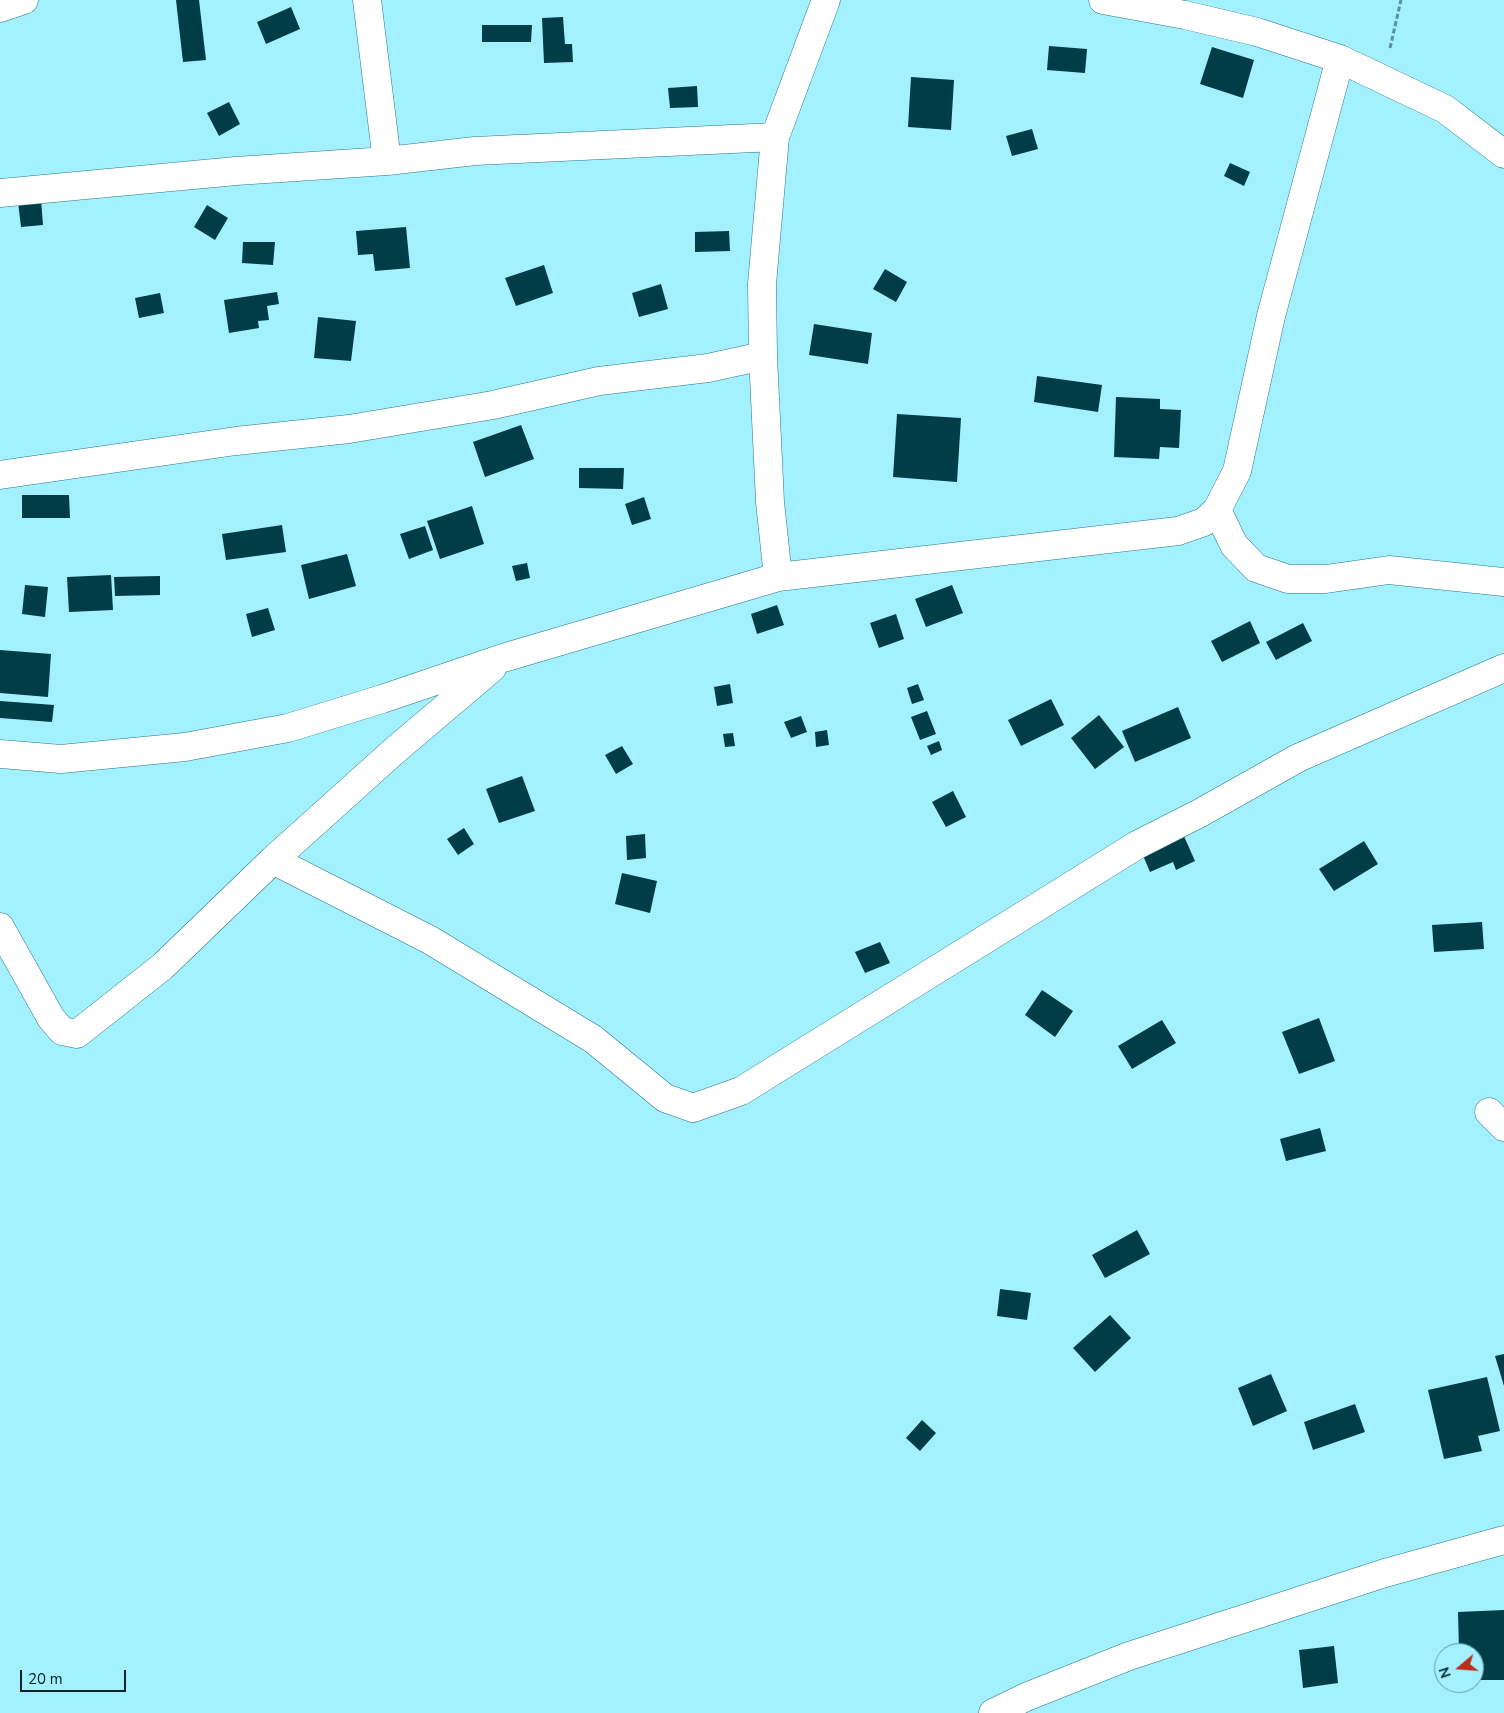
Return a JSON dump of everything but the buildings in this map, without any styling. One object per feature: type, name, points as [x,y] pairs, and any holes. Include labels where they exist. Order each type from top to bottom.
[{"type":"street","points":[[0,8],[24,0]]},
{"type":"street","points":[[367,0],[387,161]]},
{"type":"street","points":[[778,578],[770,502],[763,356],[762,284],[774,137],[799,76],[826,0]]},
{"type":"street","points":[[1103,0],[1186,7],[1340,59],[1445,109],[1504,154]]},
{"type":"street","points":[[0,754],[61,759],[185,747],[288,728],[382,699],[503,658],[778,578],[1178,531],[1204,522],[1217,510],[1237,471],[1271,316],[1340,59]]},
{"type":"street","points":[[0,193],[387,161],[475,151],[774,137]]},
{"type":"street","points":[[0,475],[236,441],[349,429],[492,405],[599,381],[708,368],[763,356]]},
{"type":"street","points":[[1217,510],[1234,545],[1256,568],[1288,579],[1326,579],[1388,570],[1504,582]]},
{"type":"street","points":[[0,927],[51,1018],[62,1031],[78,1034],[163,966],[273,860],[393,752],[503,658]]},
{"type":"street","points":[[273,860],[430,940],[593,1039],[665,1098],[693,1108],[741,1091],[1137,845],[1200,813],[1298,758],[1504,668]]},
{"type":"street","points":[[993,1713],[1026,1697],[1129,1656],[1385,1573],[1504,1540]]},
{"type":"path","points":[[1384,79],[1401,0]]}]
